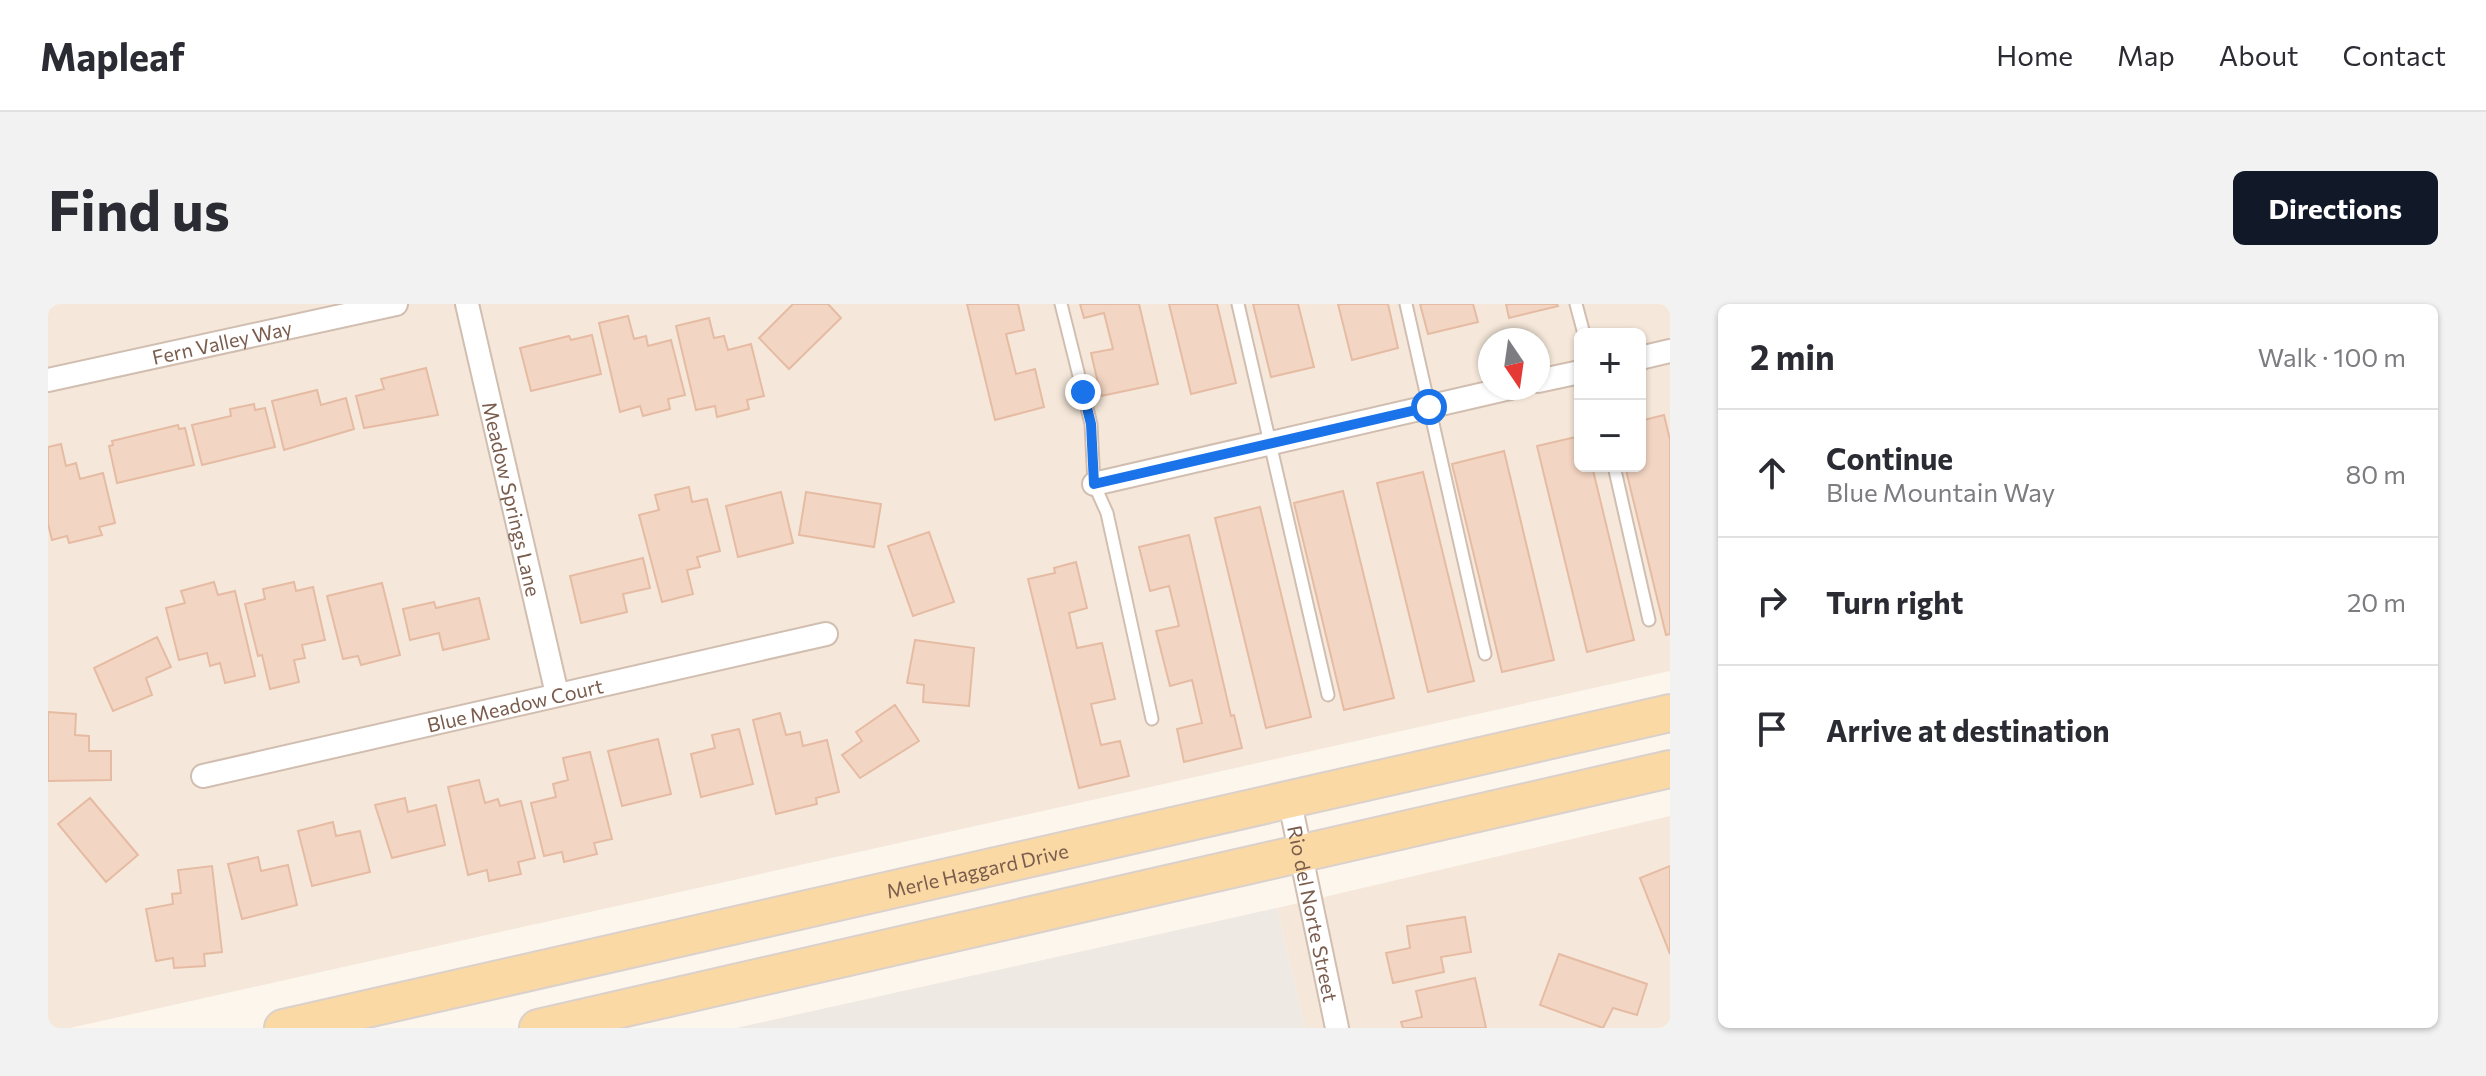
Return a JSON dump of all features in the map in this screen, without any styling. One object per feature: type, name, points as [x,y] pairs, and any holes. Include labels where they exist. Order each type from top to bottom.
[{"type":"main road","name":"Merle Haggard Drive","points":[[283,1028],[1670,713]]},
{"type":"main road","points":[[538,1028],[1670,769]]},
{"type":"street","name":"Fern Valley Way","points":[[48,380],[396,304]]},
{"type":"street","name":"Meadow Springs Lane","points":[[467,304],[557,694]]},
{"type":"street","points":[[1646,357],[1670,351]]},
{"type":"street","points":[[1550,378],[1574,373]]},
{"type":"street","points":[[1094,484],[1478,396]]},
{"type":"street","name":"Blue Meadow Court","points":[[203,776],[826,634]]},
{"type":"street","name":"Rio del Norte Street","points":[[1289,798],[1337,1028]]},
{"type":"lane","points":[[1061,304],[1091,424],[1094,484],[1107,513],[1152,719]]},
{"type":"lane","points":[[1238,304],[1328,695]]},
{"type":"lane","points":[[1406,304],[1485,654]]},
{"type":"lane","points":[[1576,304],[1582,328]]},
{"type":"lane","points":[[1615,472],[1649,620]]},
{"type":"shaded area","points":[[48,304],[1670,304],[1670,671],[70,1028],[48,1028]]},
{"type":"shaded area","points":[[1670,816],[1670,1028],[1305,1028],[1277,908]]},
{"type":"shaded area","points":[[1277,908],[1305,1028],[736,1028]]},
{"type":"building","points":[[793,304],[828,304],[841,318],[789,369],[759,338]]},
{"type":"building","points":[[967,304],[1018,304],[1024,330],[1006,334],[1016,374],[1035,369],[1044,407],[995,420]]},
{"type":"building","points":[[1080,304],[1139,304],[1158,384],[1101,396],[1091,353],[1113,349],[1104,313],[1084,318]]},
{"type":"building","points":[[1169,304],[1217,304],[1236,383],[1191,394]]},
{"type":"building","points":[[1253,304],[1298,304],[1314,367],[1271,377]]},
{"type":"building","points":[[1338,304],[1388,304],[1398,348],[1352,360]]},
{"type":"building","points":[[1420,304],[1473,304],[1478,322],[1428,334]]},
{"type":"building","points":[[1506,304],[1557,304],[1558,306],[1509,318]]},
{"type":"building","points":[[628,316],[634,339],[646,336],[648,346],[671,340],[685,395],[668,399],[670,409],[643,416],[640,406],[620,412],[599,323]]},
{"type":"building","points":[[709,318],[714,338],[724,336],[728,350],[751,344],[764,396],[747,400],[749,409],[717,417],[715,406],[696,410],[676,326]]},
{"type":"building","points":[[592,335],[601,374],[531,391],[520,348],[569,336],[571,340]]},
{"type":"building","points":[[426,368],[438,415],[364,428],[356,396],[384,389],[381,379]]},
{"type":"building","points":[[317,390],[321,405],[346,398],[354,429],[284,450],[272,401]]},
{"type":"building","points":[[254,404],[255,410],[265,408],[275,447],[202,465],[192,425],[231,416],[230,409]]},
{"type":"building","points":[[1664,415],[1670,440],[1670,634],[1666,635],[1626,472],[1646,472],[1646,420]]},
{"type":"building","points":[[178,425],[179,429],[185,428],[194,465],[117,483],[109,446],[113,445],[112,441]]},
{"type":"building","points":[[1574,437],[1574,472],[1593,472],[1634,640],[1587,652],[1537,446]]},
{"type":"building","points":[[61,444],[66,466],[76,463],[80,479],[103,473],[115,523],[99,527],[102,535],[69,543],[67,536],[52,540],[48,524],[48,447]]},
{"type":"building","points":[[1504,451],[1554,660],[1502,672],[1452,464]]},
{"type":"building","points":[[1423,472],[1474,681],[1428,692],[1377,483]]},
{"type":"building","points":[[689,487],[692,502],[707,499],[720,551],[697,557],[700,567],[687,570],[693,594],[662,602],[639,515],[659,510],[655,495]]},
{"type":"building","points":[[1343,491],[1394,698],[1344,710],[1294,503]]},
{"type":"building","points":[[781,492],[793,543],[738,557],[726,506]]},
{"type":"building","points":[[806,492],[881,504],[874,547],[799,535]]},
{"type":"building","points":[[1260,507],[1311,717],[1266,728],[1215,518]]},
{"type":"building","points":[[929,532],[954,602],[913,616],[888,546]]},
{"type":"building","points":[[1189,535],[1231,716],[1234,715],[1242,748],[1184,762],[1177,729],[1202,723],[1192,680],[1170,686],[1156,631],[1179,626],[1169,586],[1150,591],[1139,547]]},
{"type":"building","points":[[643,558],[650,588],[623,594],[627,612],[581,623],[570,576]]},
{"type":"building","points":[[1076,562],[1087,608],[1069,613],[1077,648],[1102,643],[1115,699],[1091,704],[1101,745],[1120,741],[1129,776],[1079,788],[1028,579],[1055,573],[1054,568]]},
{"type":"building","points":[[214,582],[218,595],[235,591],[255,676],[225,683],[220,663],[210,666],[207,653],[179,660],[166,608],[185,603],[181,591]]},
{"type":"building","points":[[294,582],[296,591],[313,587],[325,640],[302,645],[305,658],[294,660],[299,682],[270,689],[245,604],[265,599],[263,589]]},
{"type":"building","points":[[382,583],[400,655],[361,665],[358,656],[343,659],[327,596]]},
{"type":"building","points":[[479,598],[489,639],[443,650],[439,633],[410,640],[403,609],[434,602],[436,608]]},
{"type":"building","points":[[157,637],[171,667],[146,678],[152,695],[113,711],[94,668]]},
{"type":"building","points":[[915,640],[974,648],[969,706],[923,702],[924,685],[907,683]]},
{"type":"building","points":[[895,705],[919,741],[860,778],[842,755],[862,741],[856,732]]},
{"type":"building","points":[[48,712],[76,714],[75,735],[89,736],[89,751],[111,751],[111,780],[48,781]]},
{"type":"building","points":[[780,713],[786,735],[800,732],[803,746],[827,740],[839,792],[816,798],[817,804],[776,814],[753,720]]},
{"type":"building","points":[[739,729],[753,784],[701,797],[691,754],[715,748],[712,735]]},
{"type":"building","points":[[658,739],[671,794],[622,806],[608,751]]},
{"type":"building","points":[[590,752],[612,839],[594,843],[597,854],[564,862],[562,852],[544,856],[531,803],[556,797],[553,784],[568,780],[563,758]]},
{"type":"building","points":[[479,780],[485,803],[498,799],[500,806],[521,801],[535,858],[518,862],[521,874],[489,881],[487,870],[468,875],[448,787]]},
{"type":"building","points":[[90,798],[138,855],[106,882],[58,824]]},
{"type":"building","points":[[405,798],[408,812],[436,805],[445,845],[392,858],[375,805]]},
{"type":"building","points":[[333,822],[336,836],[360,831],[370,872],[312,886],[298,831]]},
{"type":"building","points":[[258,857],[261,871],[288,865],[297,905],[242,919],[228,864]]},
{"type":"building","points":[[212,866],[222,952],[204,954],[205,966],[174,968],[173,958],[156,961],[146,909],[173,904],[172,894],[181,893],[178,870]]},
{"type":"building","points":[[1670,866],[1670,954],[1640,878]]},
{"type":"building","points":[[1465,917],[1471,952],[1441,957],[1444,972],[1393,983],[1386,953],[1410,948],[1407,926]]},
{"type":"building","points":[[1559,954],[1647,984],[1637,1015],[1613,1008],[1603,1028],[1540,1005]]},
{"type":"building","points":[[1475,978],[1486,1028],[1403,1028],[1401,1022],[1422,1017],[1416,991]]},
{"type":"route","points":[[1083,392],[1091,424],[1094,484],[1429,407]]}]
